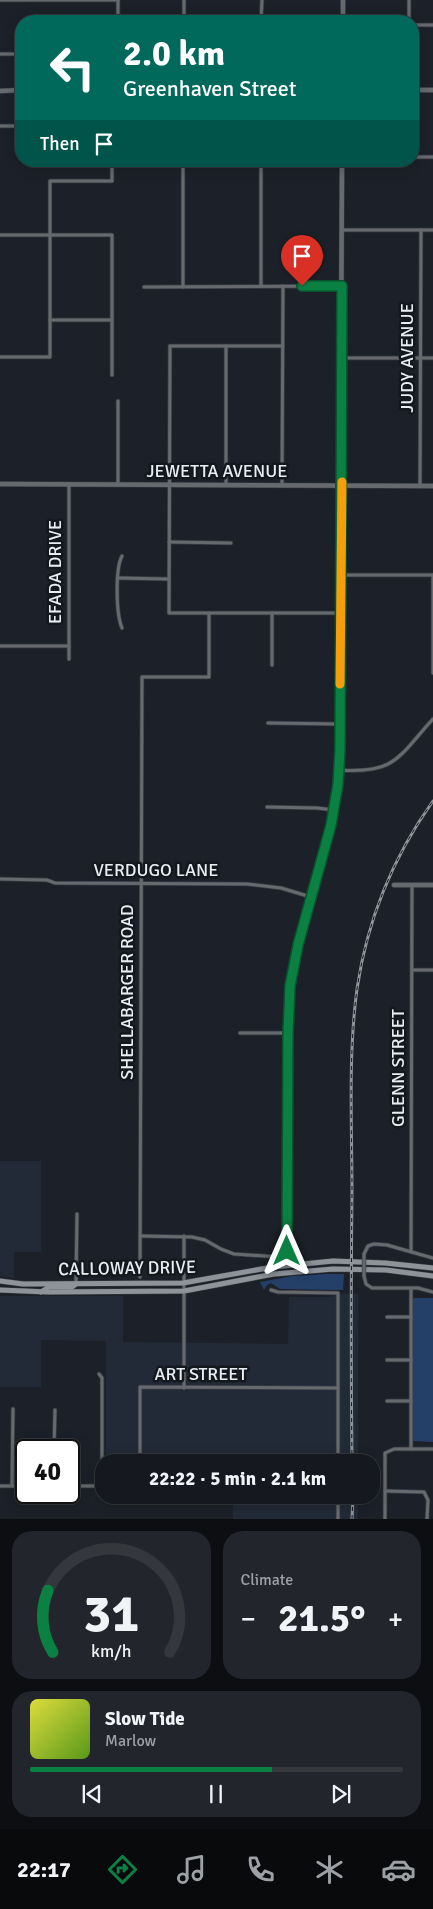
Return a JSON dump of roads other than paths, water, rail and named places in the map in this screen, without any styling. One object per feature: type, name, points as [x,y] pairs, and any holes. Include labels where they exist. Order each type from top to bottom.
[{"type":"main road","name":"CALLOWAY DRIVE","points":[[0,1283],[184,1283],[273,1267],[314,1262],[385,1262],[433,1268]]},
{"type":"main road","name":"CALLOWAY DRIVE","points":[[0,1290],[40,1292],[184,1291],[274,1274],[314,1270],[364,1269],[433,1276]]},
{"type":"main road","points":[[40,1292],[49,1287],[72,1287],[76,1284]]},
{"type":"street","points":[[0,0],[118,0],[118,15]]},
{"type":"street","points":[[184,0],[184,15]]},
{"type":"street","points":[[262,0],[262,15]]},
{"type":"street","points":[[343,0],[343,15]]},
{"type":"street","points":[[408,15],[409,0]]},
{"type":"street","points":[[419,25],[433,25]]},
{"type":"street","points":[[0,54],[15,54]]},
{"type":"street","points":[[0,91],[15,90]]},
{"type":"street","points":[[419,90],[433,90]]},
{"type":"street","points":[[0,126],[15,126]]},
{"type":"street","points":[[419,157],[433,157]]},
{"type":"street","points":[[0,357],[50,357],[50,181],[112,181],[112,167]]},
{"type":"street","points":[[183,167],[183,287]]},
{"type":"street","points":[[261,167],[261,286]]},
{"type":"street","points":[[140,1236],[199,1238],[234,1254],[280,1257],[287,1251],[289,999],[294,966],[328,838],[339,770],[342,485],[342,167]]},
{"type":"street","points":[[342,230],[433,230]]},
{"type":"street","name":"JUDY AVENUE","points":[[420,486],[421,230]]},
{"type":"street","points":[[0,235],[112,235],[112,375]]},
{"type":"street","points":[[282,485],[283,286]]},
{"type":"street","points":[[144,287],[342,286]]},
{"type":"street","points":[[50,320],[112,320]]},
{"type":"street","points":[[283,346],[170,346],[169,613],[340,613]]},
{"type":"street","points":[[226,346],[226,485]]},
{"type":"street","points":[[341,358],[433,358]]},
{"type":"street","points":[[118,401],[118,485]]},
{"type":"street","name":"JEWETTA AVENUE","points":[[0,484],[433,486]]},
{"type":"street","name":"EFADA DRIVE","points":[[69,484],[69,659]]},
{"type":"street","points":[[170,542],[231,543]]},
{"type":"street","points":[[122,556],[118,562],[118,620],[122,628]]},
{"type":"street","points":[[341,575],[433,576],[433,673]]},
{"type":"street","points":[[118,578],[169,578]]},
{"type":"street","name":"SHELLABARGER ROAD","points":[[140,1277],[142,677],[209,677],[209,613]]},
{"type":"street","points":[[272,613],[272,665]]},
{"type":"street","points":[[0,646],[69,646]]},
{"type":"street","points":[[339,770],[365,772],[391,763],[406,750],[433,719]]},
{"type":"street","points":[[268,723],[340,724]]},
{"type":"street","points":[[267,807],[334,810]]},
{"type":"street","name":"VERDUGO LANE","points":[[0,880],[47,880],[55,883],[260,885],[281,888],[311,897]]},
{"type":"street","points":[[394,885],[433,885]]},
{"type":"street","name":"GLENN STREET","points":[[411,1252],[412,885]]},
{"type":"street","points":[[412,970],[433,970]]},
{"type":"street","points":[[240,1033],[288,1033]]},
{"type":"street","points":[[76,1214],[76,1284]]},
{"type":"street","points":[[184,1236],[184,1388]]},
{"type":"street","points":[[433,1258],[387,1245],[374,1244],[368,1246],[364,1254],[364,1276],[366,1284],[372,1288],[411,1288],[433,1292]]},
{"type":"street","points":[[411,1288],[411,1449]]},
{"type":"street","points":[[271,1290],[278,1292],[338,1293],[338,1454]]},
{"type":"street","points":[[387,1317],[411,1317]]},
{"type":"street","points":[[387,1360],[411,1360]]},
{"type":"street","points":[[80,1486],[102,1486],[102,1378],[99,1374]]},
{"type":"street","name":"ART STREET","points":[[140,1454],[140,1387],[338,1388]]},
{"type":"street","points":[[387,1402],[411,1401]]},
{"type":"street","points":[[0,1486],[12,1486],[13,1409]]},
{"type":"street","points":[[54,1439],[55,1410]]},
{"type":"street","points":[[385,1519],[384,1456],[387,1451],[433,1450]]},
{"type":"street","points":[[385,1491],[420,1491],[426,1494],[428,1500],[426,1519]]},
{"type":"street","points":[[338,1504],[338,1519]]},
{"type":"railway","points":[[352,1454],[351,1091],[352,1040],[357,989],[367,939],[384,890],[406,844],[433,801]]},
{"type":"railway","points":[[352,1519],[353,1504]]}]
